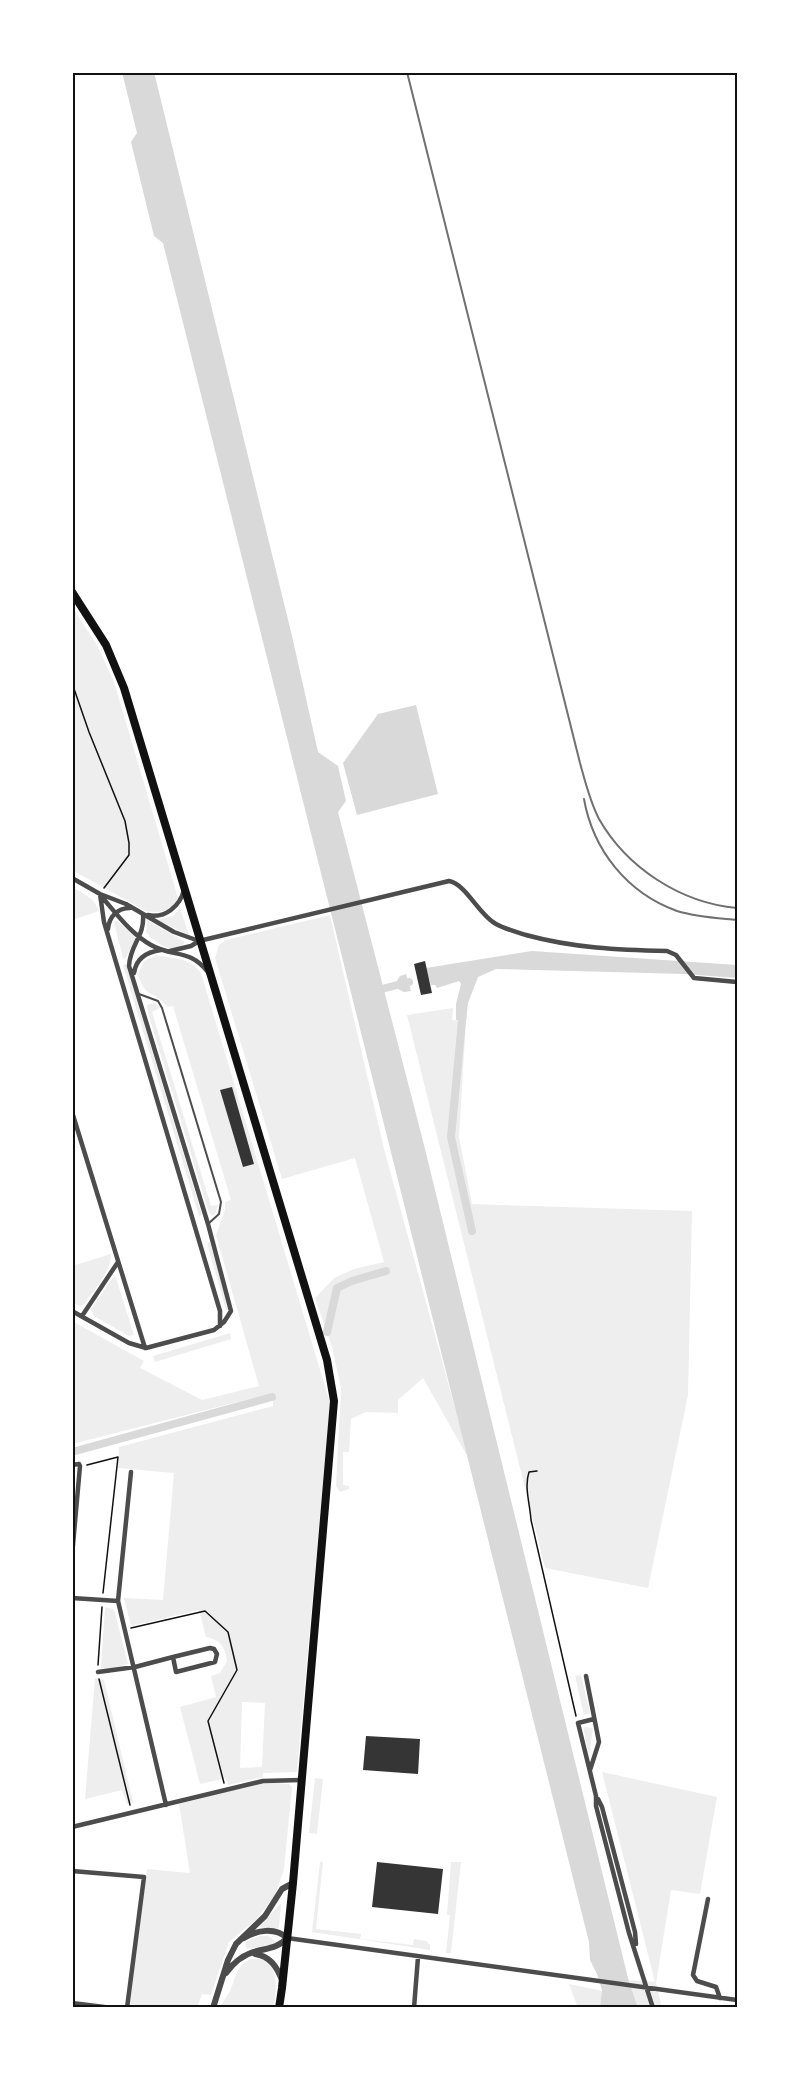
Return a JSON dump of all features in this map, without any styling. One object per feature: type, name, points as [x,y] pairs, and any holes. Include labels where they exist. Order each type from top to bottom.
[{"type":"main road","points":[[72,592],[100,634],[120,676],[327,1360],[332,1386],[334,1401],[281,2008]]},
{"type":"street","points":[[72,879],[134,909],[174,932],[199,941]]},
{"type":"street","points":[[170,951],[191,946],[199,941],[374,898],[442,882],[453,882],[458,884],[489,920],[505,928],[577,946],[667,951],[676,955],[694,978],[737,982]]},
{"type":"street","points":[[143,914],[154,916],[171,910],[180,902],[184,890]]},
{"type":"street","points":[[100,894],[139,936],[162,950]]},
{"type":"street","points":[[100,894],[108,934],[220,1311],[220,1326]]},
{"type":"street","points":[[108,934],[109,922],[116,913],[127,908],[134,909]]},
{"type":"street","points":[[72,1311],[129,1343],[145,1348],[198,1335],[220,1326],[229,1315],[231,1308],[208,1224],[129,966],[130,956],[143,931],[143,914]]},
{"type":"street","points":[[134,979],[134,970],[142,956],[162,950],[194,958],[209,973]]},
{"type":"street","points":[[72,1112],[145,1348]]},
{"type":"street","points":[[195,1228],[208,1224]]},
{"type":"street","points":[[82,1316],[118,1262]]},
{"type":"street","points":[[72,1465],[79,1464],[80,1466],[72,1556]]},
{"type":"street","points":[[131,1472],[118,1601],[166,1805]]},
{"type":"street","points":[[72,1598],[118,1601]]},
{"type":"street","points":[[98,1672],[135,1667],[173,1657],[210,1648],[216,1651],[218,1656],[212,1664],[176,1672],[173,1657]]},
{"type":"street","points":[[586,1676],[599,1742],[590,1770]]},
{"type":"street","points":[[594,1719],[578,1723],[596,1796],[596,1806],[629,1933],[653,2008]]},
{"type":"street","points":[[72,1827],[274,1779],[301,1780]]},
{"type":"street","points":[[72,1870],[144,1878],[126,2008]]},
{"type":"street","points":[[213,2008],[228,1960],[241,1937],[265,1916],[282,1889],[292,1883]]},
{"type":"street","points":[[708,1899],[693,1975],[697,1981],[716,1987],[720,1998]]},
{"type":"street","points":[[233,1950],[247,1936],[257,1932],[276,1932],[287,1938],[737,2000]]},
{"type":"street","points":[[224,1976],[235,1962],[249,1954],[277,1947],[287,1938]]},
{"type":"street","points":[[249,1954],[260,1954],[268,1958],[277,1969],[283,1986]]},
{"type":"street","points":[[414,2008],[418,1956]]},
{"type":"street","points":[[72,2003],[112,2008]]},
{"type":"lane","points":[[138,994],[158,1001],[176,1054],[221,1202],[219,1214],[208,1224]]},
{"type":"path","points":[[72,683],[125,821],[129,843],[129,855],[100,894]]},
{"type":"path","points":[[72,1443],[74,1457]]},
{"type":"path","points":[[80,1466],[118,1457],[102,1600],[98,1672],[132,1812]]},
{"type":"path","points":[[537,1471],[529,1472],[525,1483],[529,1494],[531,1520],[578,1723]]},
{"type":"path","points":[[125,1629],[205,1611],[228,1632],[237,1670],[208,1720],[225,1790]]},
{"type":"shaded area","points":[[122,72],[154,72],[292,636],[318,752],[338,766],[346,801],[338,812],[424,1145],[628,1978],[638,2008],[600,2008],[602,1990],[590,1960],[589,1942],[163,243],[154,236],[131,142],[137,133]]},
{"type":"shaded area","points":[[72,607],[97,645],[114,682],[178,898],[172,906],[165,910],[146,911],[72,870]]},
{"type":"shaded area","points":[[416,705],[438,794],[357,815],[343,763],[378,714]]},
{"type":"shaded area","points":[[72,887],[92,900],[99,911],[72,920]]},
{"type":"shaded area","points":[[180,908],[189,935],[157,920],[173,916]]},
{"type":"shaded area","points":[[330,915],[384,1149],[469,1459],[423,1378],[398,1400],[398,1413],[366,1412],[351,1419],[349,1452],[343,1452],[343,1485],[349,1486],[349,1489],[340,1492],[336,1486],[341,1388],[332,1347],[315,1298],[334,1278],[354,1269],[384,1262],[355,1158],[282,1179],[215,958],[219,945],[226,940]]},
{"type":"shaded area","points":[[116,920],[136,938],[125,959],[114,923]]},
{"type":"shaded area","points":[[147,920],[185,942],[176,948],[159,944],[146,932]]},
{"type":"shaded area","points":[[532,951],[737,965],[737,978],[684,974],[496,969],[478,977],[468,1003],[466,1021],[456,1020],[456,1004],[461,984],[459,981],[437,988],[431,985],[426,968]]},
{"type":"shaded area","points":[[156,955],[175,958],[186,961],[201,973],[330,1403],[297,1772],[263,1773],[263,1777],[228,1785],[226,1778],[200,1784],[180,1707],[216,1697],[211,1676],[220,1673],[227,1661],[225,1651],[218,1642],[206,1637],[199,1610],[131,1626],[124,1598],[163,1600],[174,1473],[118,1468],[119,1447],[273,1406],[273,1393],[72,1444],[72,1321],[144,1361],[140,1368],[202,1400],[259,1386],[216,1235],[225,1210],[225,1202],[231,1200],[173,1006],[167,1007],[144,988],[138,974],[144,961]],"holes":[[[242,1702],[265,1703],[262,1767],[240,1768]]]},
{"type":"shaded area","points":[[126,964],[202,1215],[199,1216],[123,965]]},
{"type":"shaded area","points":[[406,974],[411,991],[404,992],[398,989],[397,981],[400,976]]},
{"type":"shaded area","points":[[155,1003],[160,1008],[152,1012],[211,1206],[218,1205],[212,1216],[208,1210],[148,1013],[147,1006]]},
{"type":"shaded area","points":[[453,1008],[452,1020],[466,1021],[459,1137],[472,1204],[692,1211],[688,1395],[648,1588],[545,1568],[407,1015]]},
{"type":"shaded area","points":[[210,1242],[229,1310],[226,1310],[207,1243]]},
{"type":"shaded area","points":[[111,1254],[105,1274],[84,1304],[80,1306],[72,1303],[72,1266]]},
{"type":"shaded area","points":[[115,1277],[134,1335],[129,1336],[94,1316],[91,1309]]},
{"type":"shaded area","points":[[230,1333],[231,1339],[155,1362],[153,1356]]},
{"type":"shaded area","points":[[105,1607],[113,1609],[115,1613],[128,1664],[109,1669],[101,1668]]},
{"type":"shaded area","points":[[581,1675],[590,1713],[584,1715],[575,1676]]},
{"type":"shaded area","points":[[95,1678],[104,1680],[133,1802],[127,1804],[122,1790],[85,1799]]},
{"type":"shaded area","points":[[583,1727],[593,1728],[589,1755]]},
{"type":"shaded area","points":[[602,1772],[717,1797],[700,1894],[671,1890],[656,1983],[662,2008],[638,2008],[629,1980],[655,1982]]},
{"type":"shaded area","points":[[315,1778],[323,1779],[317,1834],[309,1833]]},
{"type":"shaded area","points":[[266,1782],[289,1784],[292,1787],[284,1869],[275,1895],[257,1919],[229,1942],[211,1995],[202,1994],[197,2008],[129,2008],[147,1869],[190,1873],[179,1804]]},
{"type":"shaded area","points":[[320,1862],[323,1862],[316,1929],[361,1934],[360,1939],[413,1945],[414,1939],[426,1941],[430,1945],[430,1950],[312,1932]]},
{"type":"shaded area","points":[[451,1862],[461,1862],[451,1953],[446,1953],[450,1915],[447,1915]]},
{"type":"shaded area","points":[[281,1903],[279,1927],[277,1929],[262,1928],[260,1926]]},
{"type":"shaded area","points":[[259,1936],[268,1936],[276,1941],[275,1944],[247,1949],[245,1945],[247,1941]]},
{"type":"shaded area","points":[[251,1959],[264,1959],[273,1969],[276,1981],[274,2008],[219,2008],[230,1991],[239,1968]]},
{"type":"shaded area","points":[[569,1984],[602,1991],[600,2008],[578,2008]]},
{"type":"building","points":[[425,961],[432,993],[421,995],[414,964]]},
{"type":"building","points":[[232,1087],[254,1164],[243,1167],[220,1090]]},
{"type":"building","points":[[366,1736],[420,1739],[418,1774],[363,1770]]},
{"type":"building","points":[[377,1862],[443,1869],[438,1914],[372,1907]]},
{"type":"waterway","points":[[374,991],[409,982]]},
{"type":"waterway","points":[[463,1010],[451,1137],[472,1231]]},
{"type":"waterway","points":[[327,1332],[337,1288],[386,1271]]},
{"type":"waterway","points":[[72,1452],[272,1397]]},
{"type":"railway","points":[[407,72],[580,763],[593,806],[599,819],[624,853],[658,880],[696,899],[737,908]]},
{"type":"railway","points":[[584,799],[595,835],[604,852],[628,881],[643,893],[677,911],[737,920]]}]
